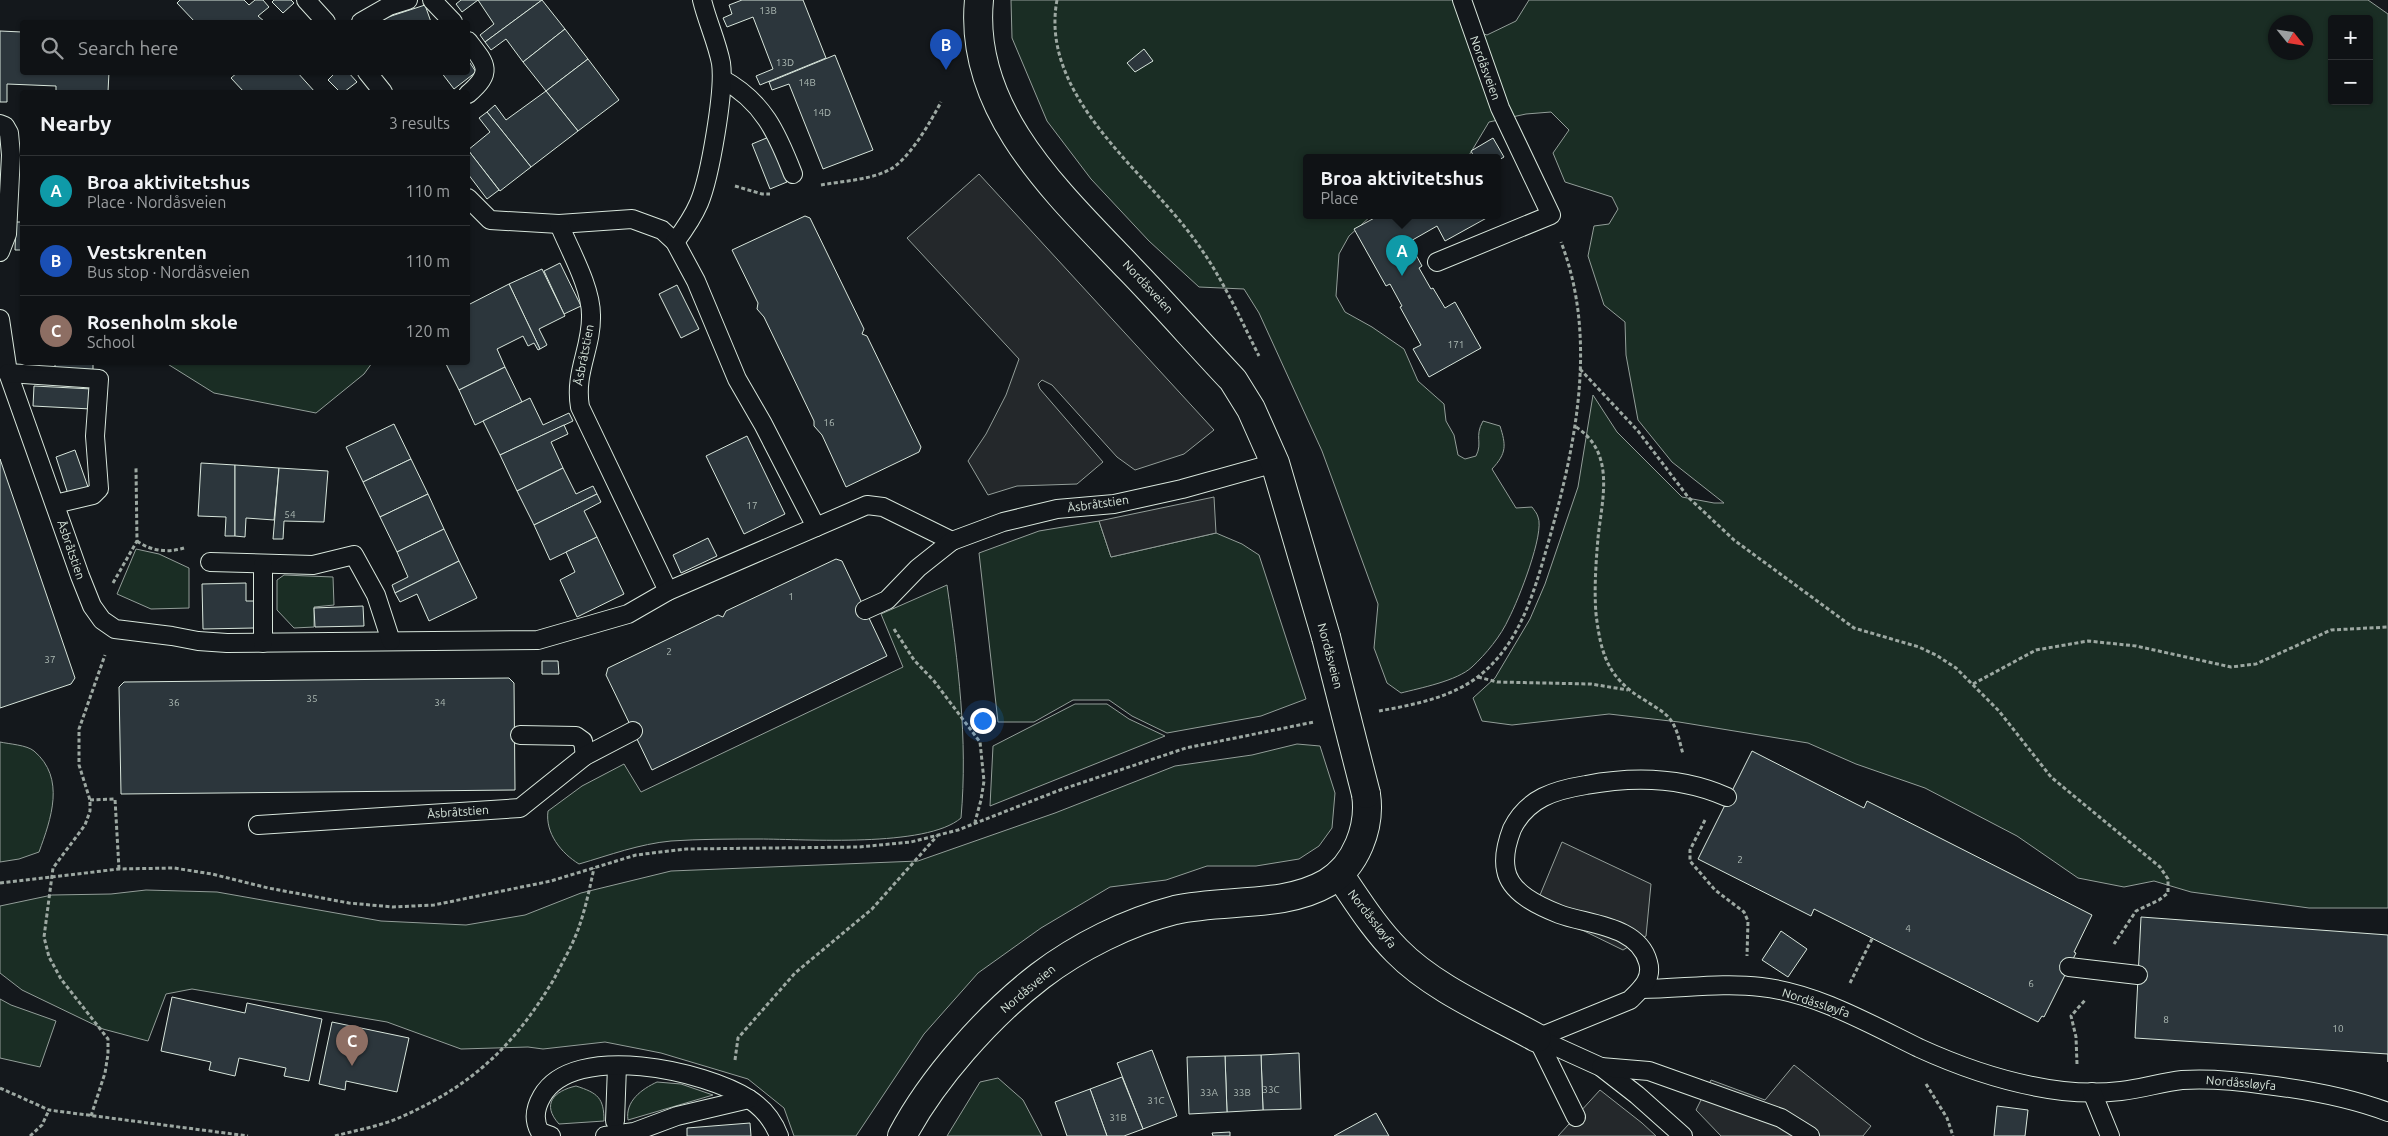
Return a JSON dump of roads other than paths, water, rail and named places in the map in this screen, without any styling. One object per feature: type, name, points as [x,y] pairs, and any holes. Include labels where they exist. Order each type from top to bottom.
[{"type":"street","name":"Nordåsveien","points":[[902,1136],[928,1094],[983,1028],[1039,976],[1071,955],[1144,920],[1175,910],[1207,904],[1292,896],[1313,890],[1339,874],[1351,859],[1364,834],[1368,805],[1326,637],[1276,463],[1252,408],[1233,380],[1059,192],[1017,139],[997,101],[987,72],[978,25],[979,0]]},
{"type":"street","name":"Nordåssløyfa","points":[[1339,874],[1378,929],[1412,965],[1454,992],[1538,1038]]},
{"type":"lane","points":[[306,0],[324,20]]},
{"type":"lane","points":[[364,20],[389,6],[408,0]]},
{"type":"lane","points":[[432,0],[451,20]]},
{"type":"lane","points":[[675,242],[699,204],[704,187],[713,143],[722,79],[720,62],[702,0]]},
{"type":"lane","name":"Nordåsveien","points":[[1437,262],[1551,215],[1500,108],[1462,0]]},
{"type":"lane","points":[[470,43],[483,60],[486,68],[480,82],[470,92]]},
{"type":"lane","points":[[369,75],[381,90]]},
{"type":"lane","points":[[722,79],[744,93],[768,119],[779,138],[793,174]]},
{"type":"lane","points":[[0,124],[5,126],[9,133],[11,156],[7,234],[0,252]]},
{"type":"lane","points":[[470,200],[490,220],[559,224],[632,219],[662,230],[675,242],[696,282],[737,379],[763,424],[816,528]]},
{"type":"lane","name":"Åsbråtstien","points":[[559,224],[587,290],[592,314],[590,334],[577,389],[580,407],[668,591]]},
{"type":"lane","name":"Åsbråtstien","points":[[0,319],[8,373],[87,593],[102,620],[115,629],[163,634],[198,641],[263,643]]},
{"type":"lane","points":[[8,373],[100,379],[95,436],[99,489],[94,495],[55,504]]},
{"type":"lane","name":"Åsbråtstien","points":[[865,610],[886,600],[918,568],[952,541],[1004,522],[1048,511],[1114,504],[1182,489],[1276,463]]},
{"type":"lane","points":[[263,565],[263,643],[538,640],[628,614],[668,591],[867,505],[883,506],[952,541]]},
{"type":"lane","points":[[210,562],[313,565],[354,555],[376,595],[391,641]]},
{"type":"lane","name":"Åsbråtstien","points":[[258,826],[520,808],[585,756],[633,731]]},
{"type":"lane","points":[[520,735],[576,736],[583,741],[585,756]]},
{"type":"lane","points":[[1576,1117],[1538,1038],[1630,1000],[1649,977],[1650,967],[1646,954],[1639,945],[1613,929],[1561,914],[1527,898],[1510,880],[1506,870],[1505,857],[1511,833],[1525,810],[1540,798],[1557,790],[1608,781],[1632,779],[1677,782],[1727,797]]},
{"type":"lane","points":[[2069,967],[2105,973],[2138,975]]},
{"type":"lane","name":"Nordåssløyfa","points":[[1641,989],[1699,986],[1761,987],[1796,995],[1837,1008],[1920,1048],[1980,1073],[2008,1081],[2063,1091],[2121,1091],[2181,1080],[2233,1081],[2336,1095],[2388,1112]]},
{"type":"lane","name":"Nordåssløyfa","points":[[1538,1038],[1601,1067],[1637,1095],[1683,1136]]},
{"type":"lane","points":[[615,1121],[617,1066]]},
{"type":"lane","points":[[551,1136],[540,1132],[535,1118],[538,1102],[550,1084],[568,1073],[586,1068],[617,1066],[659,1069],[688,1074],[719,1083],[749,1099],[772,1121],[779,1136]]},
{"type":"lane","points":[[1601,1067],[1648,1071],[1781,1118],[1810,1136]]},
{"type":"lane","points":[[2092,1092],[2110,1136]]},
{"type":"lane","points":[[605,1136],[634,1132],[677,1116],[749,1099]]},
{"type":"place","name":"Vestskrenten","points":[[946,70]]},
{"type":"place","name":"Broa aktivitetshus","points":[[1402,276]]},
{"type":"place","name":"Rosenholm skole","points":[[352,1066]]}]
